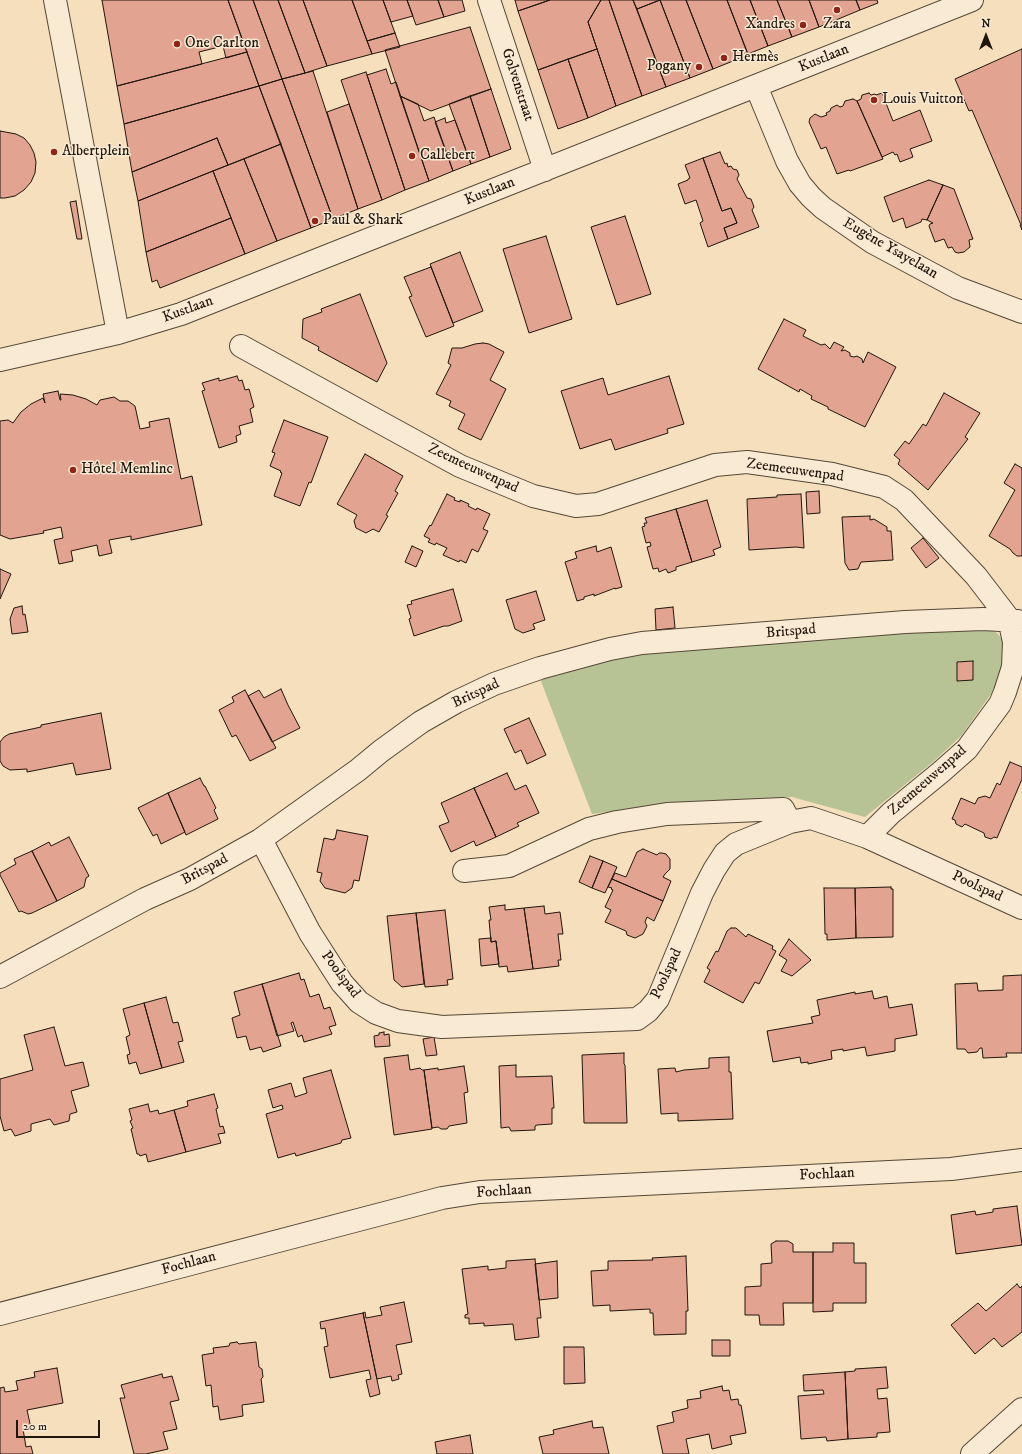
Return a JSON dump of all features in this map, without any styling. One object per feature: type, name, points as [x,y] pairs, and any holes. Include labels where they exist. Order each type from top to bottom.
[{"type":"street","points":[[56,0],[118,333]]},
{"type":"street","name":"Golvenstraat","points":[[489,0],[544,170]]},
{"type":"street","name":"Kustlaan","points":[[0,360],[118,333],[181,314],[972,0]]},
{"type":"street","name":"Eugène Ysayelaan","points":[[756,86],[787,161],[800,184],[823,208],[872,242],[958,288],[1022,312]]},
{"type":"street","name":"Zeemeeuwenpad","points":[[241,346],[460,466],[533,496],[576,506],[598,504],[715,465],[747,462],[832,474],[884,487],[904,500],[976,576],[1015,620],[1013,667],[1000,704],[967,749],[890,813],[867,837]]},
{"type":"street","name":"Britspad","points":[[0,977],[145,899],[196,875],[260,840],[358,770],[421,722],[456,702],[494,684],[540,668],[610,649],[642,643],[774,634],[905,622],[983,618],[1015,620]]},
{"type":"street","points":[[464,871],[509,866],[589,829],[631,819],[667,814],[783,809],[790,822]]},
{"type":"street","name":"Poolspad","points":[[260,840],[310,933],[342,983],[359,1002],[376,1013],[398,1021],[442,1027],[636,1019],[648,1011],[658,999],[702,893],[725,853],[736,844],[790,822],[811,818],[867,837],[1022,908]]},
{"type":"street","name":"Fochlaan","points":[[0,1314],[450,1197],[480,1192],[951,1169],[1022,1160]]},
{"type":"street","points":[[972,1454],[1022,1409]]},
{"type":"green space","points":[[922,629],[988,629],[997,633],[1003,640],[1004,664],[993,691],[962,735],[934,761],[865,817],[792,797],[676,804],[592,814],[539,676],[626,656]]},
{"type":"building","name":"One Carlton","points":[[102,0],[228,0],[247,52],[226,58],[223,46],[199,52],[202,64],[117,86]]},
{"type":"building","points":[[228,0],[253,0],[282,79],[259,86]]},
{"type":"building","points":[[253,0],[278,0],[305,73],[282,79]]},
{"type":"building","points":[[278,0],[303,0],[327,66],[305,73]]},
{"type":"building","points":[[303,0],[352,0],[372,54],[327,66]]},
{"type":"building","points":[[352,0],[383,0],[395,33],[367,41]]},
{"type":"building","points":[[383,0],[407,0],[413,16],[391,22]]},
{"type":"building","points":[[407,0],[438,0],[444,17],[416,25]]},
{"type":"building","points":[[438,0],[462,0],[465,11],[444,17]]},
{"type":"building","points":[[515,0],[550,0],[518,11]]},
{"type":"building","points":[[550,0],[601,0],[588,22],[597,49],[538,70],[518,11]]},
{"type":"building","points":[[601,0],[609,0],[642,96],[616,106],[588,22]]},
{"type":"building","points":[[609,0],[633,0],[666,87],[642,96]]},
{"type":"building","points":[[633,0],[660,0],[637,9]]},
{"type":"building","points":[[660,0],[686,0],[713,69],[690,78]]},
{"type":"building","points":[[660,0],[690,78],[666,87],[637,9]]},
{"type":"building","points":[[686,0],[727,0],[748,55],[713,69]]},
{"type":"building","points":[[727,0],[750,0],[768,46],[748,54]]},
{"type":"building","points":[[750,0],[777,0],[792,37],[768,46]]},
{"type":"building","points":[[777,0],[809,0],[819,27],[792,37]]},
{"type":"building","points":[[809,0],[856,0],[860,10],[819,27]]},
{"type":"building","points":[[856,0],[877,0],[878,3],[860,10]]},
{"type":"building","points":[[470,27],[491,89],[431,111],[400,96],[385,50]]},
{"type":"building","points":[[395,33],[400,47],[372,54],[367,41]]},
{"type":"building","points":[[597,49],[616,106],[588,118],[568,59]]},
{"type":"building","points":[[1022,49],[1022,230],[972,110],[969,111],[955,79]]},
{"type":"building","points":[[247,52],[259,86],[124,124],[117,86]]},
{"type":"building","points":[[568,59],[588,118],[558,129],[538,70]]},
{"type":"building","points":[[386,69],[391,84],[396,82],[429,181],[405,190],[367,75]]},
{"type":"building","points":[[313,71],[358,209],[333,219],[282,79]]},
{"type":"building","points":[[366,72],[405,190],[382,200],[341,80]]},
{"type":"building","points":[[282,79],[333,219],[311,228],[259,86]]},
{"type":"building","points":[[259,86],[281,144],[228,165],[217,138],[132,172],[124,124]]},
{"type":"building","points":[[491,89],[511,149],[490,157],[470,96]]},
{"type":"building","points":[[869,93],[871,95],[876,95],[882,93],[893,121],[920,110],[932,141],[910,149],[913,157],[900,162],[897,154],[895,155],[893,152],[882,157],[857,101],[861,99],[862,95]]},
{"type":"building","points":[[400,96],[418,104],[424,121],[434,117],[453,171],[429,181]]},
{"type":"building","points":[[470,96],[490,157],[471,164],[449,104]]},
{"type":"building","points":[[853,99],[857,101],[883,159],[837,174],[826,147],[821,149],[809,122],[810,118],[815,114],[821,117],[827,115],[826,113],[830,111],[831,108],[837,105],[840,107],[843,106],[845,101]]},
{"type":"building","points":[[349,104],[382,200],[358,209],[327,112]]},
{"type":"building","points":[[445,118],[446,123],[455,120],[471,164],[453,171],[435,122]]},
{"type":"building","points":[[0,131],[16,134],[24,138],[34,153],[36,162],[35,173],[31,182],[24,190],[15,196],[5,198],[0,198]]},
{"type":"building","points":[[217,138],[228,165],[138,201],[132,172]]},
{"type":"building","points":[[281,144],[311,228],[277,241],[244,159]]},
{"type":"building","points":[[720,152],[725,164],[727,163],[728,167],[731,166],[733,169],[737,170],[739,175],[737,179],[747,198],[751,199],[754,207],[752,210],[759,227],[728,239],[724,228],[737,223],[731,208],[722,211],[703,158]]},
{"type":"building","points":[[703,158],[722,211],[731,208],[737,223],[724,228],[728,239],[708,247],[700,223],[703,221],[696,200],[685,204],[678,184],[690,178],[685,165]]},
{"type":"building","points":[[244,159],[277,241],[245,254],[213,171]]},
{"type":"building","points":[[213,171],[231,218],[146,252],[138,201]]},
{"type":"building","points":[[929,180],[943,185],[927,220],[922,219],[921,222],[906,228],[903,218],[893,222],[884,197]]},
{"type":"building","points":[[943,185],[954,189],[973,239],[969,240],[970,247],[964,252],[958,253],[955,252],[952,247],[948,248],[944,239],[935,242],[929,226],[933,223],[927,220]]},
{"type":"building","points":[[76,201],[82,239],[77,239],[70,202]]},
{"type":"building","points":[[625,216],[651,294],[617,305],[591,227]]},
{"type":"building","points":[[231,218],[245,254],[160,288],[157,280],[152,282],[146,252]]},
{"type":"building","points":[[546,236],[572,319],[529,333],[503,249]]},
{"type":"building","points":[[460,252],[483,311],[453,323],[430,264]]},
{"type":"building","points":[[431,267],[454,326],[426,337],[409,297],[412,296],[404,277]]},
{"type":"building","points":[[360,294],[387,363],[377,382],[318,350],[319,347],[302,338],[303,319],[322,312],[321,309]]},
{"type":"building","points":[[784,319],[806,330],[803,336],[821,345],[825,344],[830,349],[834,342],[844,347],[841,351],[845,350],[850,353],[850,356],[857,356],[862,359],[863,363],[868,352],[896,367],[865,427],[828,409],[828,407],[811,399],[812,396],[800,389],[799,392],[758,369]]},
{"type":"building","points":[[483,343],[489,344],[504,352],[490,380],[506,389],[481,440],[458,429],[465,414],[449,406],[451,401],[436,394],[451,365],[448,363],[452,348],[462,348]]},
{"type":"building","points":[[237,376],[239,381],[242,380],[245,390],[249,389],[254,407],[250,409],[253,422],[239,426],[241,434],[236,436],[237,442],[219,448],[202,391],[205,390],[202,383],[219,378],[219,381]]},
{"type":"building","points":[[669,376],[684,424],[667,429],[668,433],[615,450],[611,439],[580,449],[561,391],[603,378],[608,395]]},
{"type":"building","points":[[58,391],[60,400],[60,394],[73,395],[86,399],[97,405],[100,400],[114,397],[120,401],[128,401],[135,406],[140,429],[150,427],[149,422],[169,418],[181,479],[192,476],[202,525],[131,540],[131,536],[109,540],[112,553],[99,556],[97,545],[71,551],[73,561],[59,564],[54,540],[63,538],[61,527],[43,531],[44,533],[10,539],[0,535],[0,421],[8,420],[13,423],[21,412],[31,404],[43,398],[45,403],[43,394]]},
{"type":"building","points":[[944,393],[980,413],[965,437],[968,439],[928,490],[898,464],[900,460],[894,455],[905,441],[909,444],[923,424],[926,426]]},
{"type":"building","points":[[284,420],[328,437],[311,483],[309,482],[300,506],[274,496],[282,473],[280,472],[281,471],[270,466],[275,453],[272,452]]},
{"type":"building","points":[[365,454],[403,476],[395,491],[398,493],[379,532],[373,529],[366,533],[356,528],[354,521],[357,515],[337,504]]},
{"type":"building","points":[[1015,464],[1022,468],[1022,556],[1017,556],[1010,549],[989,536],[1015,490],[1004,483]]},
{"type":"building","points":[[819,491],[820,513],[807,514],[806,492]]},
{"type":"building","points":[[447,494],[455,498],[454,500],[460,502],[460,500],[469,504],[468,506],[476,510],[477,508],[490,514],[483,529],[488,531],[478,552],[472,549],[466,563],[460,560],[459,562],[443,555],[447,548],[436,543],[435,545],[428,542],[430,539],[424,536],[430,525],[431,526]]},
{"type":"building","points":[[801,494],[804,548],[796,547],[749,550],[747,499],[777,497],[777,495]]},
{"type":"building","points":[[707,500],[721,547],[713,550],[715,555],[692,562],[676,509]]},
{"type":"building","points":[[676,509],[692,562],[676,567],[676,570],[668,573],[666,569],[659,572],[658,568],[653,569],[647,547],[651,546],[650,542],[646,543],[642,527],[645,526],[644,523],[647,523],[645,518]]},
{"type":"building","points":[[870,516],[870,520],[874,519],[887,527],[887,531],[891,531],[893,560],[861,562],[858,569],[849,570],[845,563],[842,517]]},
{"type":"building","points":[[923,538],[939,558],[926,568],[911,548]]},
{"type":"building","points":[[412,546],[423,551],[416,567],[405,562]]},
{"type":"building","points":[[596,546],[597,552],[611,547],[622,587],[594,596],[594,594],[584,597],[584,599],[577,601],[565,562],[577,558],[575,552]]},
{"type":"building","points":[[0,569],[11,574],[0,599]]},
{"type":"building","points":[[453,589],[462,621],[414,636],[407,605],[412,604],[411,601]]},
{"type":"building","points":[[536,591],[545,620],[533,624],[535,629],[523,633],[515,629],[506,600]]},
{"type":"building","points":[[22,606],[28,632],[12,634],[10,619],[14,608]]},
{"type":"building","points":[[673,607],[675,628],[656,630],[655,609]]},
{"type":"building","points":[[973,661],[973,680],[957,681],[957,662]]},
{"type":"building","points":[[281,689],[300,728],[272,742],[248,696],[259,690],[264,698]]},
{"type":"building","points":[[245,690],[276,748],[250,761],[236,735],[232,737],[219,710],[234,702],[232,697]]},
{"type":"building","points":[[101,713],[111,769],[76,775],[73,763],[27,772],[27,769],[10,770],[3,766],[0,761],[0,742],[9,734],[41,727],[41,725]]},
{"type":"building","points":[[529,718],[546,755],[527,764],[521,750],[515,753],[504,729]]},
{"type":"building","points":[[1010,762],[1022,767],[1022,779],[997,838],[994,837],[991,839],[985,837],[984,833],[965,824],[962,827],[956,824],[955,820],[952,819],[961,798],[975,804],[978,798],[985,796],[990,798],[997,783],[1000,785]]},
{"type":"building","points":[[507,773],[515,790],[526,785],[539,813],[517,823],[519,826],[496,837],[474,788]]},
{"type":"building","points":[[200,778],[216,808],[214,810],[218,819],[186,835],[168,793]]},
{"type":"building","points":[[474,788],[496,837],[476,846],[474,841],[451,852],[439,826],[449,822],[441,803]]},
{"type":"building","points":[[168,793],[185,832],[161,844],[157,834],[153,836],[138,808]]},
{"type":"building","points":[[337,830],[368,836],[359,881],[354,880],[352,888],[345,893],[325,888],[320,881],[322,873],[317,872],[324,838],[334,840]]},
{"type":"building","points":[[69,837],[89,876],[86,878],[84,887],[57,901],[32,851],[49,842],[51,846]]},
{"type":"building","points":[[643,849],[657,855],[659,853],[666,854],[670,859],[670,869],[663,877],[671,881],[663,901],[612,879],[615,873],[626,877],[637,852]]},
{"type":"building","points":[[32,851],[57,901],[28,914],[21,911],[19,912],[0,873],[16,864],[14,859]]},
{"type":"building","points":[[590,856],[603,861],[592,888],[579,882]]},
{"type":"building","points":[[603,861],[617,867],[605,893],[592,888]]},
{"type":"building","points":[[612,879],[663,901],[654,921],[647,917],[645,922],[647,926],[643,934],[635,938],[627,935],[626,931],[605,922],[611,910],[605,907],[613,890],[611,889],[612,888],[608,887]]},
{"type":"building","points":[[891,887],[891,889],[893,889],[893,937],[856,938],[855,888]]},
{"type":"building","points":[[824,888],[855,888],[856,938],[827,940],[827,934],[825,934]]},
{"type":"building","points":[[505,905],[505,910],[524,908],[533,969],[508,972],[507,966],[499,967],[496,941],[491,942],[489,920],[491,920],[489,907]]},
{"type":"building","points":[[544,906],[545,914],[560,912],[563,934],[558,934],[561,960],[558,960],[559,966],[533,969],[524,908]]},
{"type":"building","points":[[445,910],[453,979],[447,980],[448,985],[425,987],[416,913]]},
{"type":"building","points":[[416,913],[424,984],[402,987],[394,980],[387,916]]},
{"type":"building","points":[[731,928],[736,928],[746,937],[748,934],[773,946],[772,949],[776,951],[759,984],[755,982],[743,1003],[704,982],[710,970],[707,968],[716,951],[718,952],[727,931]]},
{"type":"building","points":[[491,938],[491,942],[496,941],[499,964],[481,966],[479,939]]},
{"type":"building","points":[[789,939],[811,960],[792,976],[781,971],[787,960],[779,955]]},
{"type":"building","points":[[299,973],[301,980],[304,979],[310,997],[319,994],[324,1009],[330,1007],[336,1025],[329,1027],[332,1034],[304,1042],[302,1035],[298,1037],[293,1022],[291,1023],[294,1031],[277,1036],[262,984]]},
{"type":"building","points":[[1022,975],[1022,1053],[1006,1053],[1007,1057],[983,1058],[982,1048],[980,1048],[977,1052],[968,1053],[965,1049],[957,1049],[955,984],[977,983],[978,991],[1003,990],[1003,976]]},
{"type":"building","points":[[262,984],[281,1046],[263,1052],[261,1047],[250,1050],[246,1036],[237,1038],[232,1018],[240,1015],[234,992]]},
{"type":"building","points":[[872,991],[874,999],[887,996],[889,1008],[912,1004],[917,1035],[895,1039],[895,1051],[867,1056],[865,1047],[843,1051],[843,1049],[831,1051],[832,1059],[808,1064],[808,1062],[801,1063],[800,1057],[773,1062],[767,1031],[813,1023],[811,1017],[820,1015],[817,1000],[855,992],[855,994]]},
{"type":"building","points":[[166,997],[173,1023],[178,1022],[183,1041],[178,1042],[184,1062],[162,1068],[144,1003]]},
{"type":"building","points":[[144,1003],[162,1068],[140,1074],[136,1062],[129,1064],[127,1055],[130,1054],[126,1037],[130,1035],[123,1009]]},
{"type":"building","points":[[54,1027],[65,1066],[83,1062],[89,1086],[71,1091],[77,1112],[70,1114],[69,1121],[54,1125],[50,1119],[31,1124],[31,1131],[15,1136],[11,1129],[4,1131],[0,1116],[0,1079],[33,1070],[24,1035]]},
{"type":"building","points":[[384,1032],[384,1035],[389,1034],[390,1046],[375,1047],[374,1036]]},
{"type":"building","points":[[434,1037],[437,1055],[426,1056],[423,1039]]},
{"type":"building","points":[[624,1053],[627,1123],[584,1123],[582,1055]]},
{"type":"building","points":[[408,1055],[410,1070],[420,1068],[424,1070],[432,1129],[394,1135],[384,1058]]},
{"type":"building","points":[[729,1057],[733,1119],[678,1121],[678,1113],[661,1114],[658,1069],[675,1068],[676,1072],[709,1068],[709,1058]]},
{"type":"building","points":[[516,1065],[516,1077],[552,1076],[554,1108],[552,1108],[552,1124],[537,1125],[535,1126],[535,1130],[511,1131],[509,1127],[501,1128],[499,1066]]},
{"type":"building","points":[[464,1066],[468,1092],[464,1093],[467,1123],[449,1126],[447,1129],[441,1129],[438,1127],[432,1128],[424,1070],[438,1068],[438,1070]]},
{"type":"building","points":[[331,1070],[351,1138],[342,1140],[341,1143],[296,1156],[295,1153],[278,1158],[266,1114],[283,1109],[282,1105],[273,1108],[268,1090],[291,1083],[295,1097],[307,1093],[303,1078]]},
{"type":"building","points":[[214,1094],[218,1108],[216,1109],[220,1127],[223,1126],[225,1133],[218,1134],[221,1143],[186,1152],[174,1110],[188,1106],[187,1101]]},
{"type":"building","points":[[148,1104],[150,1112],[158,1110],[159,1114],[174,1110],[186,1152],[148,1162],[146,1154],[140,1156],[137,1154],[131,1129],[133,1128],[130,1121],[132,1120],[129,1109]]},
{"type":"building","points":[[1017,1206],[1022,1245],[956,1254],[951,1215],[975,1211],[976,1215],[993,1212],[993,1209]]},
{"type":"building","points":[[776,1241],[788,1241],[793,1244],[793,1252],[813,1252],[813,1303],[783,1303],[784,1325],[760,1325],[759,1315],[745,1315],[745,1287],[761,1286],[761,1264],[772,1263],[771,1244]]},
{"type":"building","points":[[833,1243],[854,1243],[854,1263],[866,1263],[866,1303],[833,1303],[833,1311],[813,1312],[813,1252],[833,1252]]},
{"type":"building","points":[[686,1256],[688,1311],[686,1311],[686,1334],[654,1335],[653,1313],[650,1313],[650,1309],[610,1311],[610,1305],[593,1306],[591,1271],[608,1270],[608,1261],[653,1260],[652,1258]]},
{"type":"building","points":[[535,1259],[541,1318],[537,1318],[539,1337],[515,1340],[513,1324],[484,1326],[484,1323],[469,1324],[469,1318],[465,1318],[465,1315],[468,1314],[462,1269],[488,1266],[488,1270],[506,1268],[506,1261]]},
{"type":"building","points":[[557,1261],[558,1298],[539,1300],[535,1264]]},
{"type":"building","points":[[1017,1284],[1020,1288],[1022,1286],[1022,1332],[1002,1347],[994,1338],[975,1354],[951,1325],[978,1303],[986,1311]]},
{"type":"building","points":[[404,1302],[412,1342],[396,1345],[402,1374],[398,1375],[399,1379],[392,1381],[391,1376],[377,1379],[363,1313],[365,1312],[366,1318],[382,1315],[380,1307]]},
{"type":"building","points":[[363,1313],[380,1394],[370,1397],[366,1380],[371,1379],[369,1370],[330,1378],[324,1347],[328,1346],[325,1328],[321,1329],[320,1322]]},
{"type":"building","points":[[712,1340],[730,1340],[730,1356],[712,1356]]},
{"type":"building","points":[[237,1342],[239,1344],[256,1342],[259,1367],[262,1369],[263,1377],[261,1379],[264,1402],[242,1405],[243,1416],[220,1420],[218,1406],[213,1407],[211,1385],[206,1386],[202,1355],[214,1353],[213,1348],[229,1346],[230,1343]]},
{"type":"building","points":[[564,1347],[584,1347],[585,1383],[564,1384]]},
{"type":"building","points":[[886,1367],[888,1388],[877,1389],[878,1399],[887,1398],[890,1432],[877,1433],[877,1437],[848,1439],[845,1372],[855,1371],[855,1369]]},
{"type":"building","points":[[57,1368],[63,1403],[27,1410],[31,1428],[23,1429],[26,1447],[31,1446],[33,1454],[0,1454],[0,1388],[4,1387],[5,1392],[18,1390],[16,1381],[35,1377],[34,1372]]},
{"type":"building","points":[[845,1372],[848,1439],[827,1441],[826,1437],[801,1439],[798,1396],[824,1394],[823,1390],[804,1391],[803,1375]]},
{"type":"building","points":[[162,1374],[163,1378],[172,1376],[179,1400],[170,1402],[177,1429],[163,1432],[168,1449],[146,1454],[134,1454],[120,1398],[125,1398],[121,1385]]},
{"type":"building","points":[[722,1386],[723,1391],[729,1390],[731,1400],[738,1399],[739,1405],[741,1405],[746,1433],[730,1436],[732,1444],[712,1449],[709,1434],[686,1439],[689,1454],[663,1454],[657,1426],[674,1422],[672,1412],[688,1408],[687,1400],[701,1398],[700,1391]]},
{"type":"building","points":[[592,1421],[593,1428],[603,1427],[609,1454],[543,1454],[539,1437],[554,1434],[553,1430]]},
{"type":"building","points":[[470,1435],[473,1454],[437,1454],[435,1442]]},
{"type":"place","name":"Zara","points":[[837,10]]},
{"type":"place","name":"Xandres","points":[[803,25]]},
{"type":"place","name":"One Carlton","points":[[177,44]]},
{"type":"place","name":"Hermès","points":[[724,58]]},
{"type":"place","name":"Pogany","points":[[699,67]]},
{"type":"place","name":"Louis Vuitton","points":[[874,100]]},
{"type":"place","name":"Albertplein","points":[[54,152]]},
{"type":"place","name":"Callebert","points":[[412,156]]},
{"type":"place","name":"Paul & Shark","points":[[315,221]]},
{"type":"place","name":"Hôtel Memlinc","points":[[73,470]]}]
